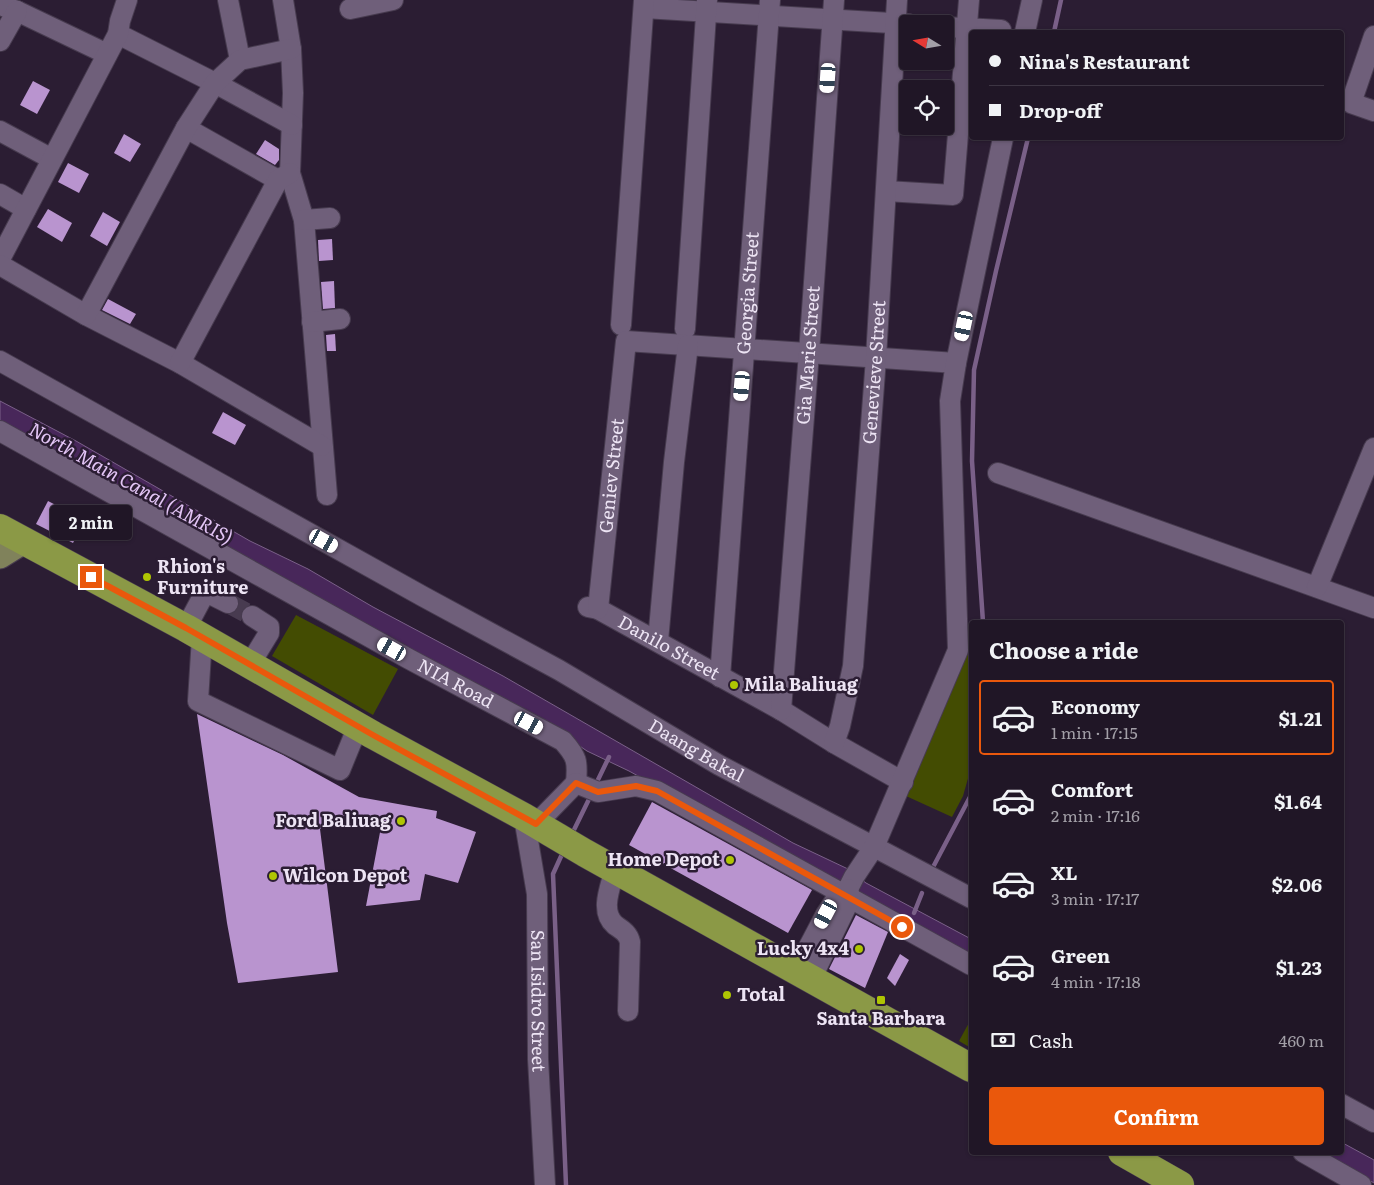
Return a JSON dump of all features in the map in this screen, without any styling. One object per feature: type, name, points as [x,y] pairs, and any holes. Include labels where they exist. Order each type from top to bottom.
[{"type":"highway","points":[[0,528],[250,664],[969,1067]]},
{"type":"highway","points":[[1127,1155],[1180,1185]]},
{"type":"main road","points":[[0,556],[24,541]]},
{"type":"street","points":[[0,259],[118,34],[127,0]]},
{"type":"street","points":[[228,0],[240,60]]},
{"type":"street","points":[[180,363],[284,176],[292,125],[293,93],[291,48],[283,0]]},
{"type":"street","points":[[350,9],[392,0]]},
{"type":"street","name":"Genevieve Street","points":[[897,0],[900,15]]},
{"type":"street","points":[[886,191],[953,195],[969,0]]},
{"type":"street","points":[[1025,30],[1032,0]]},
{"type":"street","points":[[644,4],[833,10],[899,23]]},
{"type":"street","name":"Geniev Street","points":[[593,608],[624,333],[644,4]]},
{"type":"street","points":[[658,641],[686,337],[707,6]]},
{"type":"street","name":"Georgia Street","points":[[720,677],[769,7]]},
{"type":"street","points":[[0,41],[8,8],[107,54]]},
{"type":"street","name":"Gia Marie Street","points":[[781,710],[833,10]]},
{"type":"street","points":[[954,27],[1001,30]]},
{"type":"street","points":[[118,34],[292,125]]},
{"type":"street","points":[[1374,36],[1351,103],[1374,111]]},
{"type":"street","points":[[86,315],[186,128],[214,83],[240,60],[291,48]]},
{"type":"street","name":"Genevieve Street","points":[[834,743],[840,726],[853,666],[876,358],[886,191],[899,55]]},
{"type":"street","points":[[186,128],[284,176],[304,220],[327,495]]},
{"type":"street","points":[[0,131],[52,159]]},
{"type":"street","points":[[804,975],[848,890],[874,847],[958,650],[950,401],[1003,140]]},
{"type":"street","points":[[0,194],[26,209]]},
{"type":"street","points":[[304,220],[330,218]]},
{"type":"street","points":[[0,265],[86,315],[180,363],[322,446]]},
{"type":"street","points":[[312,322],[340,320]]},
{"type":"street","points":[[624,333],[686,337],[745,349],[956,364]]},
{"type":"street","name":"Daang Bakal","points":[[0,361],[559,670],[719,765],[969,897]]},
{"type":"street","name":"NIA Road","points":[[0,432],[563,742],[575,755],[578,768],[587,788]]},
{"type":"street","points":[[1317,587],[1374,448]]},
{"type":"street","points":[[998,473],[1374,608]]},
{"type":"street","points":[[228,603],[208,593],[202,598],[194,633],[198,701],[340,770],[358,726]]},
{"type":"street","name":"Danilo Street","points":[[593,608],[658,641],[781,710],[903,782]]},
{"type":"street","points":[[250,664],[270,633],[269,627],[252,616]]},
{"type":"street","points":[[536,824],[587,788],[636,786],[657,791],[848,890],[969,964]]},
{"type":"street","name":"San Isidro Street","points":[[536,824],[538,1059],[545,1185]]},
{"type":"street","points":[[615,869],[606,906],[606,914],[614,924],[628,934],[630,942],[628,1011]]},
{"type":"street","points":[[1344,1106],[1374,1122]]},
{"type":"street","points":[[1309,1155],[1361,1185]]},
{"type":"green space","points":[[296,615],[398,669],[373,715],[272,656]]},
{"type":"green space","points":[[968,648],[969,775],[963,796],[952,817],[906,796]]},
{"type":"green space","points":[[969,1023],[969,1047],[959,1041]]},
{"type":"water","name":"North Main Canal (AMRIS)","points":[[0,401],[76,441],[250,541],[308,569],[373,607],[503,676],[793,843],[848,869],[866,883],[969,938],[969,957],[629,771],[587,751],[565,736],[0,423]]},
{"type":"water","points":[[1344,1144],[1374,1160],[1374,1183],[1327,1155],[1344,1155]]},
{"type":"building","points":[[33,81],[50,90],[37,114],[20,105]]},
{"type":"building","points":[[124,134],[141,144],[130,162],[114,153]]},
{"type":"building","points":[[265,140],[279,149],[279,160],[275,165],[256,154]]},
{"type":"building","points":[[68,163],[89,174],[79,193],[58,182]]},
{"type":"building","points":[[48,209],[72,223],[62,242],[37,227]]},
{"type":"building","points":[[103,212],[120,222],[107,246],[90,236]]},
{"type":"building","points":[[332,239],[333,260],[319,261],[318,240]]},
{"type":"building","points":[[334,281],[335,308],[323,309],[321,282]]},
{"type":"building","points":[[108,299],[136,314],[130,324],[102,310]]},
{"type":"building","points":[[335,334],[336,351],[327,351],[326,335]]},
{"type":"building","points":[[223,412],[246,425],[235,445],[212,433]]},
{"type":"building","points":[[48,501],[85,520],[73,543],[36,524]]},
{"type":"building","name":"Wilcon Depot","points":[[197,714],[283,755],[359,797],[437,811],[436,818],[476,832],[458,883],[425,874],[420,900],[366,906],[381,827],[364,824],[320,829],[338,972],[238,983],[227,923]]},
{"type":"building","points":[[652,802],[812,890],[788,933],[629,845]]},
{"type":"building","name":"Lucky 4x4","points":[[856,915],[888,932],[865,988],[829,969]]},
{"type":"building","points":[[900,954],[909,960],[895,986],[887,978]]},
{"type":"waterway","points":[[1054,30],[1061,0]]},
{"type":"waterway","points":[[983,620],[972,461],[974,370],[1028,140]]},
{"type":"waterway","points":[[595,786],[609,757]]},
{"type":"waterway","points":[[571,836],[591,795]]},
{"type":"waterway","points":[[931,871],[969,799]]},
{"type":"waterway","points":[[563,852],[553,874],[566,1185]]},
{"type":"waterway","points":[[914,913],[922,893]]},
{"type":"tunnel","points":[[228,603],[252,616]]},
{"type":"place","name":"Rhion's Furniture","points":[[147,577]]},
{"type":"place","name":"Mila Baliuag","points":[[734,685]]},
{"type":"place","name":"Ford Baliuag","points":[[401,821]]},
{"type":"place","name":"Home Depot","points":[[730,860]]},
{"type":"place","name":"Wilcon Depot","points":[[273,876]]},
{"type":"place","name":"Lucky 4x4","points":[[859,949]]},
{"type":"place","name":"Total","points":[[727,995]]},
{"type":"place","name":"Santa Barbara","points":[[881,1000]]},
{"type":"route","points":[[91,577],[186,628],[373,735],[536,824],[576,783],[598,792],[625,787],[644,787],[657,791],[902,927]]}]
